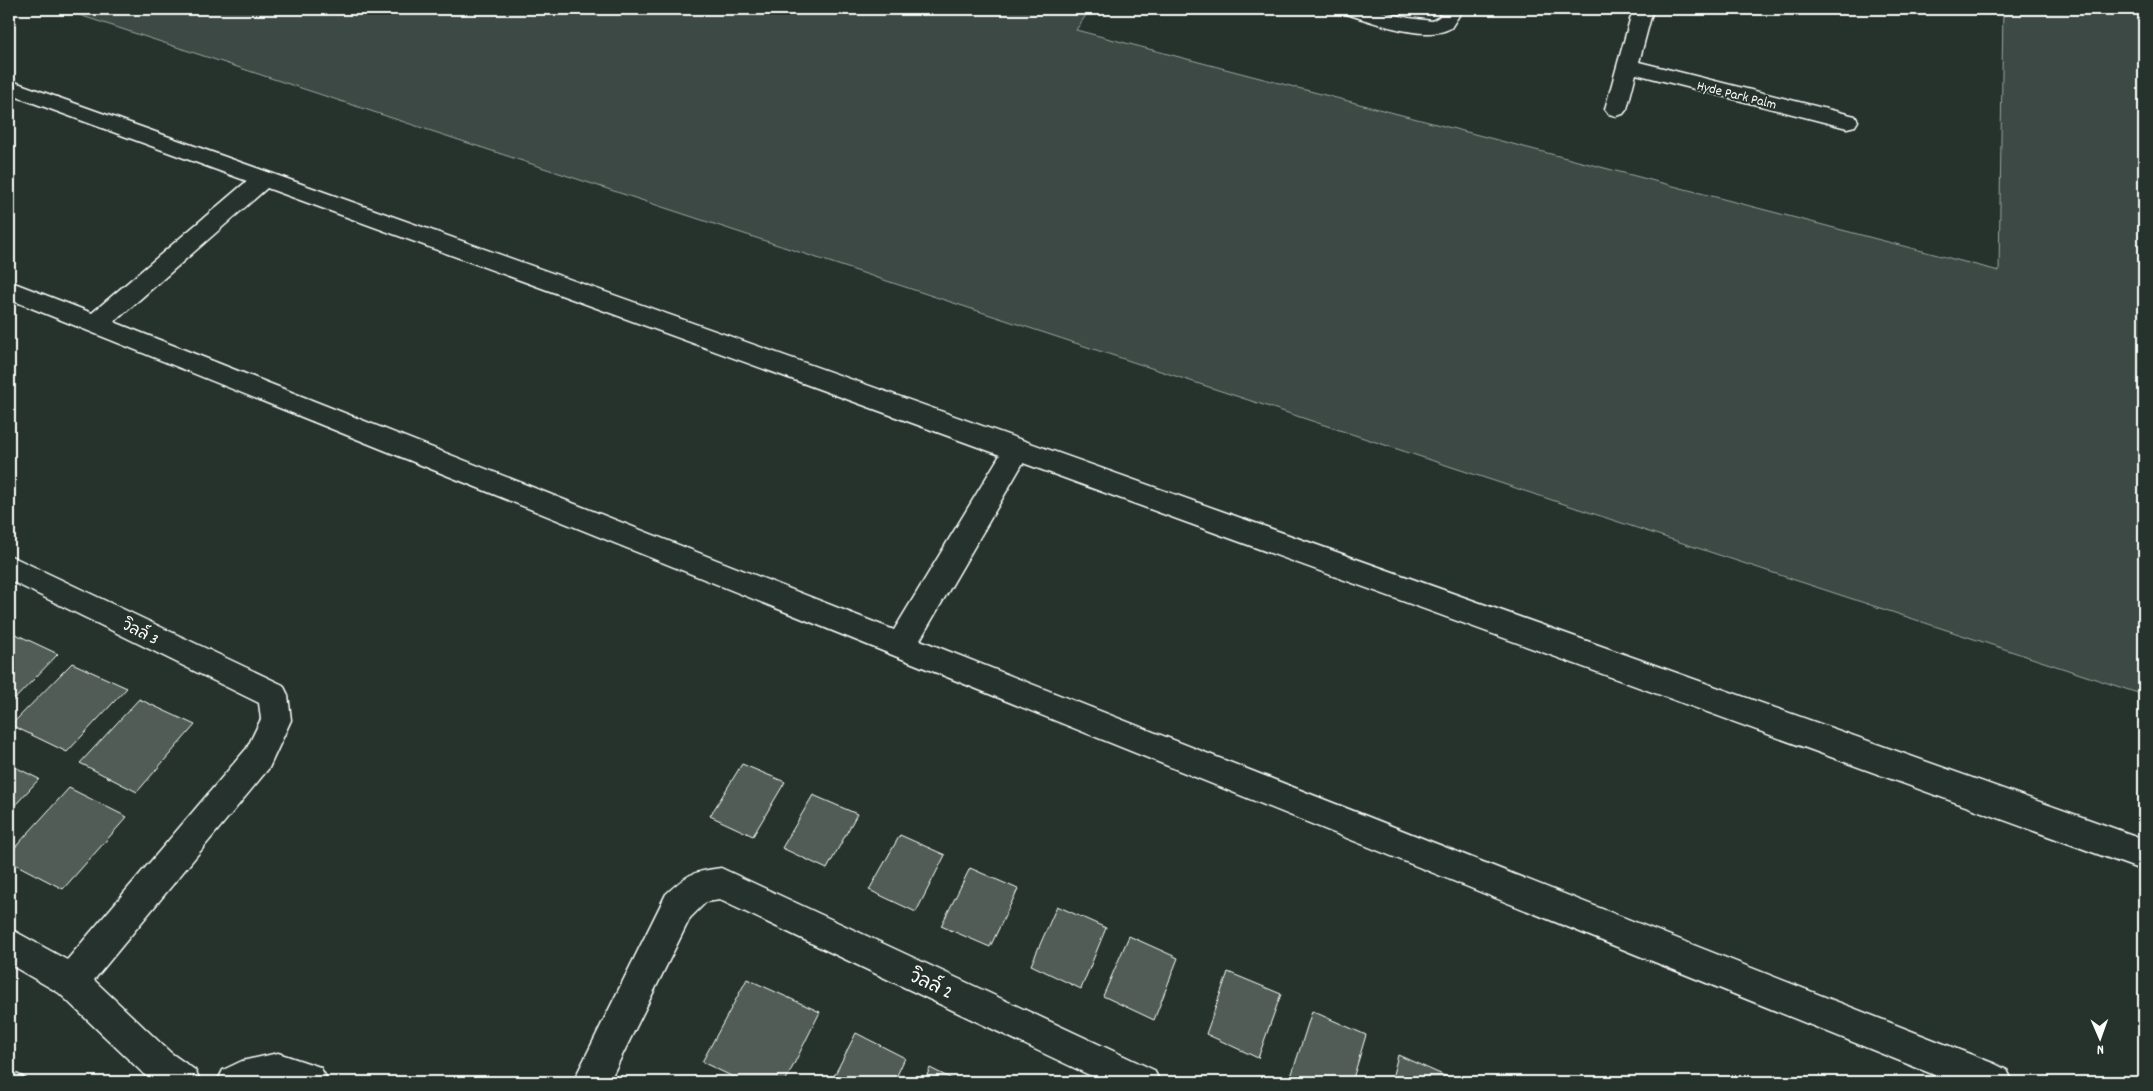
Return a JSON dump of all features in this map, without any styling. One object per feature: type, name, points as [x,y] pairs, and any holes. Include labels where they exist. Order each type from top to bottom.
[{"type":"street","points":[[1350,9],[1423,27],[1438,27],[1448,20],[1453,9]]},
{"type":"street","points":[[1616,109],[1643,9]]},
{"type":"street","name":"Hyde Park Palm","points":[[1628,66],[1847,121]]},
{"type":"street","points":[[9,87],[2144,855]]},
{"type":"street","points":[[96,324],[263,178]]},
{"type":"street","points":[[9,290],[1995,1082]]},
{"type":"street","points":[[900,646],[1017,450]]},
{"type":"street","name":"วิลล์ 3","points":[[9,567],[273,694],[276,720],[258,758],[71,981]]},
{"type":"street","name":"วิลล์ 2","points":[[591,1082],[678,906],[698,887],[721,884],[1142,1082]]},
{"type":"street","points":[[9,945],[71,981],[159,1065],[183,1082]]},
{"type":"street","points":[[235,1082],[278,1071],[308,1079],[311,1082]]},
{"type":"shaded area","points":[[61,9],[1090,9],[1076,30],[1999,271],[2003,9],[2144,9],[2144,695]]},
{"type":"building","points":[[9,631],[58,654],[9,705]]},
{"type":"building","points":[[72,663],[127,688],[67,752],[11,725]]},
{"type":"building","points":[[139,699],[195,725],[137,792],[80,763]]},
{"type":"building","points":[[9,764],[39,779],[9,812]]},
{"type":"building","points":[[742,764],[785,782],[753,836],[710,816]]},
{"type":"building","points":[[69,788],[127,817],[63,889],[9,861],[9,854]]},
{"type":"building","points":[[813,795],[857,814],[827,869],[782,848]]},
{"type":"building","points":[[900,835],[945,855],[916,912],[869,890]]},
{"type":"building","points":[[970,868],[1018,889],[990,947],[941,926]]},
{"type":"building","points":[[1057,906],[1106,928],[1081,989],[1031,965]]},
{"type":"building","points":[[1129,936],[1178,958],[1154,1020],[1103,996]]},
{"type":"building","points":[[1228,972],[1281,994],[1258,1058],[1206,1034]]},
{"type":"building","points":[[747,979],[820,1012],[785,1082],[744,1082],[702,1062]]},
{"type":"building","points":[[1312,1011],[1366,1035],[1352,1082],[1301,1082],[1291,1077]]},
{"type":"building","points":[[856,1033],[905,1058],[894,1082],[831,1082]]},
{"type":"building","points":[[1398,1055],[1454,1080],[1454,1082],[1391,1082]]},
{"type":"building","points":[[930,1068],[958,1082],[924,1082]]},
{"type":"building","points":[[9,1069],[34,1082],[9,1082]]}]
